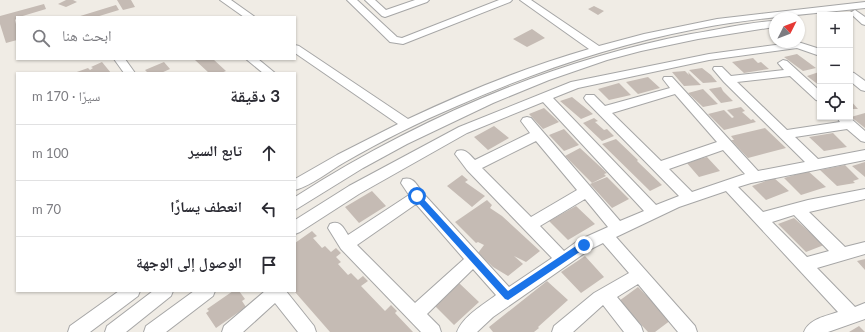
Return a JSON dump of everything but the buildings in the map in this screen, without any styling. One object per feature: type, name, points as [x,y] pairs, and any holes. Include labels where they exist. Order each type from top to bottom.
[{"type":"street","points":[[225,0],[249,16]]},
{"type":"street","points":[[352,0],[394,40],[403,41],[507,0]]},
{"type":"street","points":[[370,0],[385,14],[424,0]]},
{"type":"street","points":[[525,0],[598,50]]},
{"type":"street","points":[[296,184],[407,124],[481,92],[562,60],[696,26],[740,19],[865,5]]},
{"type":"street","points":[[860,12],[865,22]]},
{"type":"street","points":[[805,19],[817,17]]},
{"type":"street","points":[[296,203],[377,154],[420,131],[514,89],[623,52],[683,39],[769,24]]},
{"type":"street","points":[[296,227],[354,190],[463,130],[575,85],[709,57],[798,45],[817,52]]},
{"type":"street","points":[[296,49],[407,124]]},
{"type":"street","points":[[119,60],[129,72]]},
{"type":"street","points":[[252,60],[269,72]]},
{"type":"street","points":[[783,63],[817,94]]},
{"type":"street","points":[[718,69],[815,164]]},
{"type":"street","points":[[728,80],[793,72]]},
{"type":"street","points":[[853,77],[865,87]]},
{"type":"street","points":[[668,79],[755,176]]},
{"type":"street","points":[[603,111],[677,90]]},
{"type":"street","points":[[545,96],[654,212]]},
{"type":"street","points":[[590,98],[690,198]]},
{"type":"street","points":[[784,135],[846,120],[865,138]]},
{"type":"street","points":[[526,121],[586,192],[640,275],[685,330]]},
{"type":"street","points":[[472,167],[537,135]]},
{"type":"street","points":[[659,167],[726,144]]},
{"type":"street","points":[[461,154],[562,260]]},
{"type":"street","points":[[470,330],[487,311],[584,245],[654,212],[755,176],[865,155]]},
{"type":"street","points":[[408,183],[417,196],[508,296]]},
{"type":"street","points":[[728,185],[804,265],[858,312],[820,327],[812,332]]},
{"type":"street","points":[[529,225],[586,192]]},
{"type":"street","points":[[760,218],[865,194]]},
{"type":"street","points":[[346,244],[417,196]]},
{"type":"street","points":[[797,209],[842,254]]},
{"type":"street","points":[[334,228],[346,244],[433,332]]},
{"type":"street","points":[[804,265],[865,248]]},
{"type":"street","points":[[415,314],[474,259]]},
{"type":"street","points":[[560,332],[605,295],[640,275]]},
{"type":"street","points":[[76,332],[131,292]]},
{"type":"street","points":[[113,332],[163,292]]},
{"type":"street","points":[[152,332],[206,292]]},
{"type":"street","points":[[230,332],[275,292]]},
{"type":"street","points":[[277,292],[308,332]]},
{"type":"street","points":[[605,295],[635,332]]},
{"type":"route","points":[[417,196],[508,296],[584,245]]}]
